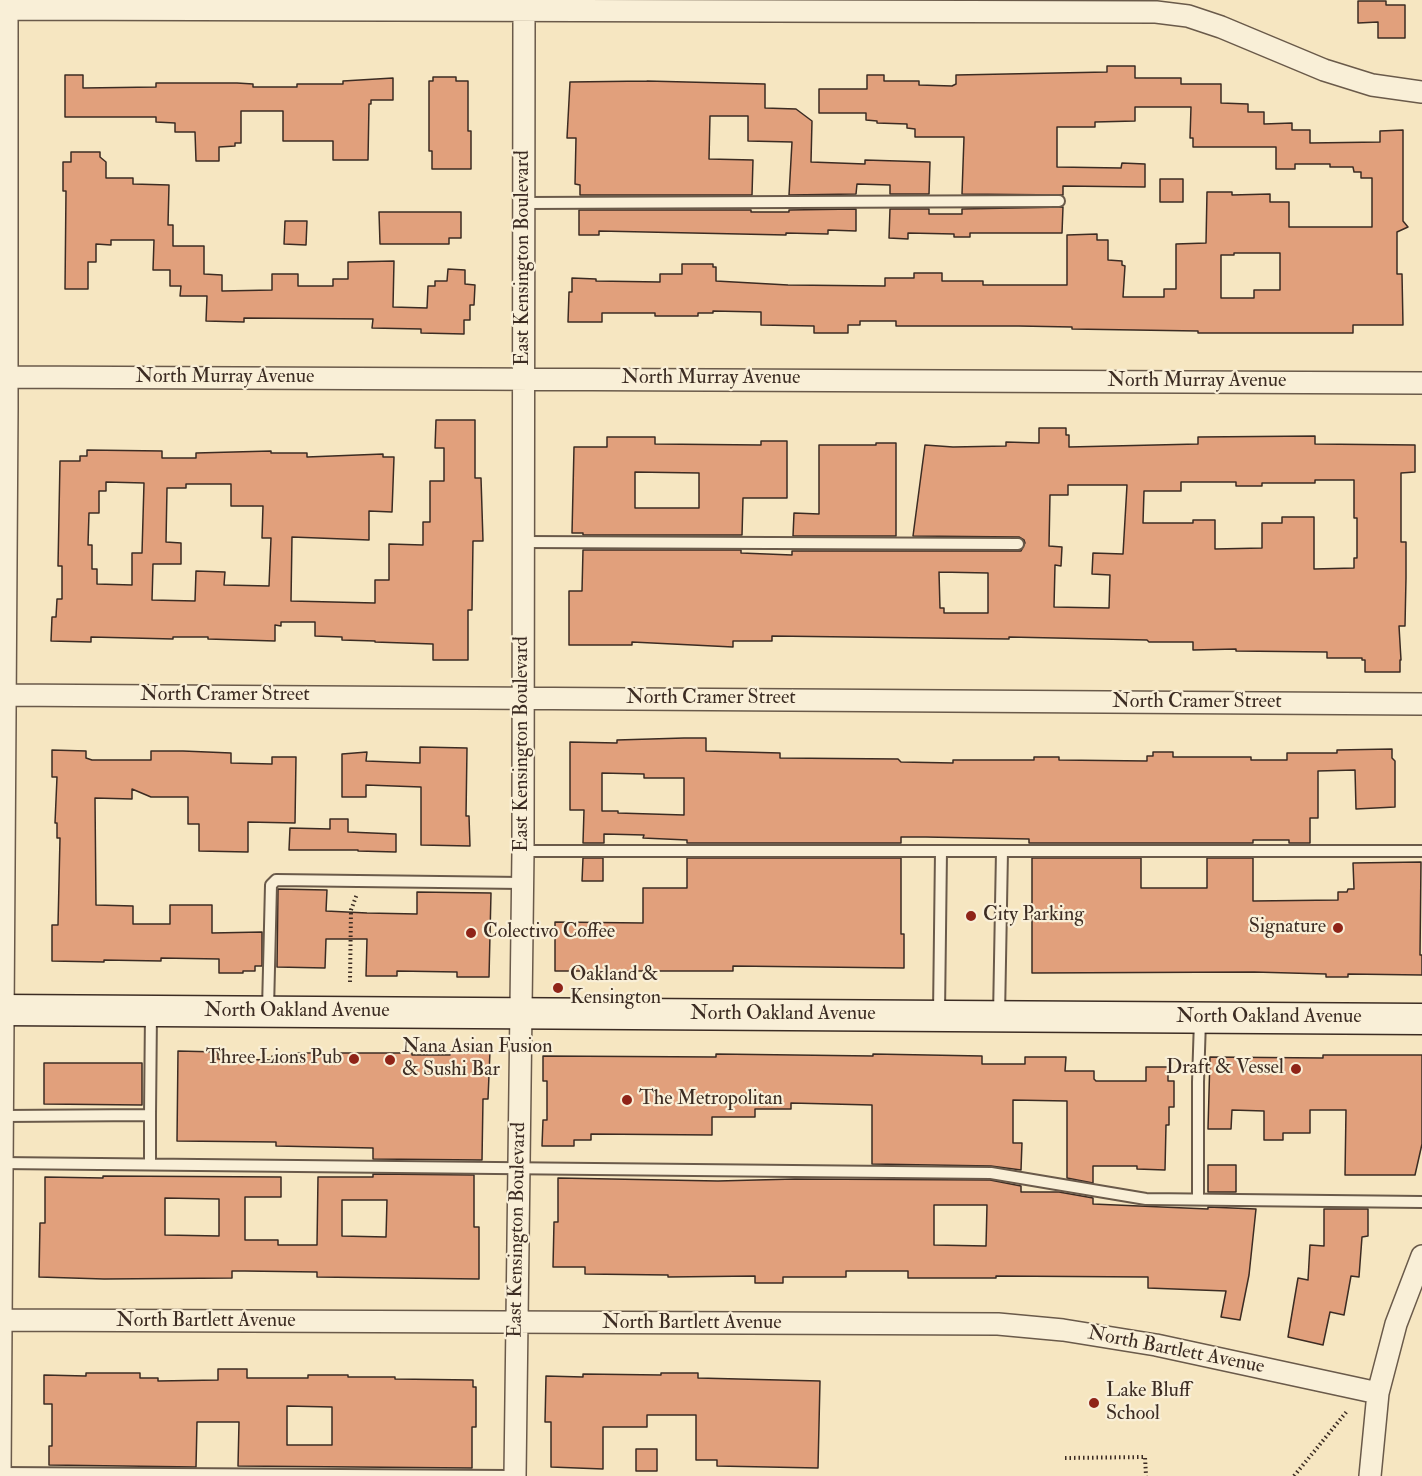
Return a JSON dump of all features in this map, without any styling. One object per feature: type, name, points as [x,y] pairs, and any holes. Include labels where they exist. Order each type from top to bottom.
[{"type":"main road","name":"North Oakland Avenue","points":[[1,1010],[1422,1019]]},
{"type":"street","points":[[0,1475],[7,4],[448,6],[524,11],[1156,12],[1188,16],[1221,27],[1324,70],[1372,85],[1422,92]]},
{"type":"street","name":"East Kensington Boulevard","points":[[516,1476],[524,698],[524,11]]},
{"type":"street","name":"North Murray Avenue","points":[[4,377],[1422,383]]},
{"type":"street","name":"North Cramer Street","points":[[3,695],[1422,704]]},
{"type":"street","points":[[1370,1476],[1378,1392],[1396,1324],[1422,1256]]},
{"type":"street","name":"North Bartlett Avenue","points":[[1,1320],[517,1324],[998,1324],[1063,1330],[1156,1345],[1378,1392]]},
{"type":"lane","points":[[525,203],[1059,201]]},
{"type":"lane","points":[[524,542],[1018,544]]},
{"type":"lane","points":[[523,851],[1422,851]]},
{"type":"lane","points":[[939,1016],[941,851]]},
{"type":"lane","points":[[999,1016],[1002,851]]},
{"type":"lane","points":[[268,1013],[271,885],[276,880],[522,883]]},
{"type":"lane","points":[[150,1164],[152,1012]]},
{"type":"lane","points":[[1198,1199],[1198,1082],[1201,1018]]},
{"type":"lane","points":[[3,1116],[150,1116]]},
{"type":"lane","points":[[1,1163],[991,1173],[1146,1199],[1422,1202]]},
{"type":"lane","points":[[0,1475],[510,1476]]},
{"type":"path","points":[[350,982],[351,910]]},
{"type":"path","points":[[1294,1476],[1348,1410]]},
{"type":"path","points":[[1065,1458],[1145,1457],[1146,1476]]},
{"type":"building","points":[[1358,1],[1386,1],[1386,5],[1405,5],[1405,38],[1378,38],[1378,22],[1358,23]]},
{"type":"building","points":[[1107,66],[1135,66],[1135,78],[1181,78],[1181,84],[1221,84],[1221,103],[1248,104],[1248,112],[1264,112],[1264,124],[1292,123],[1292,130],[1310,130],[1310,143],[1380,142],[1380,131],[1403,130],[1403,221],[1408,227],[1397,232],[1397,274],[1402,274],[1403,325],[1353,325],[1353,333],[1198,333],[1198,331],[1072,329],[1072,327],[896,326],[896,321],[860,321],[860,325],[848,325],[848,333],[814,333],[814,326],[761,325],[761,312],[713,311],[713,313],[698,313],[698,316],[602,313],[602,322],[568,322],[572,278],[596,279],[596,281],[660,282],[660,274],[682,274],[682,264],[713,264],[713,267],[716,267],[716,281],[788,285],[885,286],[885,278],[914,278],[914,273],[942,273],[942,281],[983,281],[983,285],[1067,285],[1067,235],[1097,234],[1097,240],[1108,240],[1108,260],[1122,261],[1122,265],[1125,266],[1123,297],[1164,297],[1164,289],[1176,289],[1176,244],[1206,243],[1207,192],[1232,192],[1232,195],[1270,194],[1270,202],[1289,202],[1289,227],[1372,227],[1372,178],[1361,178],[1361,172],[1354,172],[1353,167],[1330,167],[1330,164],[1295,164],[1295,169],[1276,169],[1276,147],[1193,147],[1193,138],[1190,138],[1191,107],[1135,107],[1135,121],[1095,122],[1095,127],[1057,127],[1057,167],[1121,168],[1122,163],[1145,164],[1145,187],[1063,186],[1063,195],[962,194],[964,137],[915,137],[915,129],[907,128],[907,124],[877,123],[877,121],[866,120],[866,113],[819,113],[819,89],[867,89],[867,75],[884,75],[884,81],[919,81],[919,85],[952,86],[956,84],[956,75],[1107,72]],"holes":[[[1280,253],[1280,290],[1254,290],[1254,298],[1221,298],[1221,255]]]},
{"type":"building","points":[[65,75],[83,75],[83,88],[156,87],[156,83],[237,83],[253,84],[253,87],[297,87],[297,84],[343,84],[343,81],[393,78],[393,100],[371,100],[369,104],[368,160],[333,160],[333,141],[283,141],[283,111],[241,111],[241,143],[235,143],[235,146],[219,147],[219,161],[196,161],[195,132],[175,132],[175,123],[156,122],[156,117],[65,117]]},
{"type":"building","points":[[433,77],[456,77],[456,81],[468,81],[471,169],[432,169],[432,151],[429,151],[429,81],[433,81]]},
{"type":"building","points":[[570,82],[765,84],[765,108],[796,109],[812,121],[811,162],[865,164],[865,160],[930,162],[929,194],[890,194],[890,185],[857,184],[856,194],[789,195],[792,142],[748,141],[748,116],[710,116],[709,159],[753,160],[752,195],[580,195],[580,185],[575,184],[576,138],[567,138]]},
{"type":"building","points":[[71,152],[100,152],[100,157],[106,162],[106,178],[133,178],[133,184],[169,185],[168,225],[173,225],[173,246],[204,246],[204,274],[222,275],[222,291],[272,290],[272,274],[298,274],[298,286],[333,286],[333,279],[348,279],[348,262],[394,261],[393,307],[427,308],[428,286],[435,286],[435,281],[447,281],[448,269],[465,270],[465,284],[475,285],[474,305],[470,305],[470,320],[464,320],[464,334],[421,333],[421,329],[372,328],[373,319],[244,318],[244,322],[206,321],[207,296],[180,296],[181,286],[170,286],[170,270],[153,270],[154,240],[111,240],[111,245],[96,244],[96,262],[88,262],[88,289],[65,289],[66,191],[63,191],[63,162],[71,162]]},
{"type":"building","points":[[1160,179],[1183,179],[1183,202],[1160,202]]},
{"type":"building","points":[[1063,207],[1062,233],[970,233],[970,237],[954,237],[954,234],[908,233],[908,239],[889,238],[890,209],[929,209],[929,214],[962,214],[962,209]]},
{"type":"building","points":[[856,209],[856,231],[828,230],[828,234],[599,231],[599,235],[579,235],[579,210],[789,212],[789,210]]},
{"type":"building","points":[[379,212],[461,212],[461,238],[449,238],[449,244],[380,244]]},
{"type":"building","points":[[285,221],[307,221],[306,245],[284,244]]},
{"type":"building","points":[[436,420],[475,420],[475,478],[481,478],[483,541],[473,541],[472,610],[468,610],[468,660],[433,660],[433,644],[342,640],[342,637],[315,636],[315,622],[281,622],[281,626],[275,625],[275,641],[208,639],[208,637],[173,637],[173,639],[91,637],[91,642],[51,641],[52,617],[56,617],[57,599],[62,599],[62,566],[58,566],[60,461],[80,461],[80,456],[87,456],[87,450],[162,451],[162,458],[196,458],[196,453],[271,451],[271,453],[307,453],[307,457],[383,454],[383,457],[394,457],[392,512],[369,511],[369,540],[292,537],[291,601],[375,603],[375,580],[389,580],[389,544],[423,545],[423,522],[430,522],[430,481],[444,481],[444,448],[435,448]],"holes":[[[106,482],[144,483],[142,553],[132,553],[132,585],[97,584],[97,569],[92,569],[92,545],[88,545],[89,513],[99,513],[99,491],[106,491]],[[186,484],[231,484],[231,506],[263,506],[262,538],[271,538],[269,586],[224,585],[225,572],[196,571],[195,601],[152,600],[153,564],[181,564],[181,543],[166,542],[167,488],[186,488]]]},
{"type":"building","points":[[1039,428],[1066,428],[1066,435],[1069,435],[1069,447],[1198,444],[1198,437],[1315,436],[1315,444],[1415,445],[1415,472],[1401,473],[1401,542],[1406,542],[1406,578],[1405,626],[1399,626],[1400,672],[1365,672],[1365,660],[1362,658],[1327,658],[1327,652],[1193,650],[1193,642],[1149,642],[1147,640],[772,636],[772,641],[733,641],[733,647],[632,642],[632,645],[569,645],[569,591],[582,591],[583,550],[741,550],[741,553],[792,555],[792,551],[1021,551],[1025,543],[1019,537],[913,536],[925,445],[953,447],[1006,446],[1006,442],[1039,443]],"holes":[[[1315,480],[1354,480],[1354,518],[1357,518],[1357,558],[1354,558],[1354,568],[1314,569],[1314,517],[1282,517],[1282,523],[1262,523],[1262,548],[1215,549],[1215,520],[1193,520],[1193,523],[1143,523],[1144,491],[1181,491],[1181,482],[1236,482],[1236,486],[1262,486],[1262,483],[1315,483]],[[1068,485],[1127,485],[1123,554],[1093,553],[1092,574],[1110,575],[1109,608],[1054,607],[1055,565],[1061,566],[1062,547],[1049,546],[1050,495],[1068,495]],[[939,572],[988,573],[988,613],[944,613],[944,608],[940,608]]]},
{"type":"building","points":[[607,437],[655,437],[655,444],[761,445],[761,441],[787,441],[787,498],[743,498],[742,535],[583,535],[583,533],[572,533],[574,447],[607,447]],"holes":[[[635,472],[699,473],[699,508],[635,508]]]},
{"type":"building","points":[[876,443],[896,443],[896,536],[793,536],[794,513],[819,514],[819,445],[876,445]]},
{"type":"building","points":[[706,738],[706,751],[780,753],[780,758],[898,759],[901,762],[953,763],[953,760],[1034,760],[1034,757],[1059,757],[1059,760],[1147,761],[1147,756],[1153,756],[1153,752],[1173,752],[1173,757],[1251,757],[1251,760],[1287,760],[1287,753],[1337,753],[1337,750],[1392,749],[1392,758],[1395,761],[1395,807],[1356,809],[1355,770],[1318,771],[1318,818],[1310,818],[1310,843],[1289,843],[1289,840],[1253,840],[1253,843],[1029,843],[1029,839],[901,837],[901,843],[687,843],[687,840],[643,838],[644,835],[604,834],[604,843],[583,843],[584,810],[570,810],[570,742],[617,743],[617,740]],"holes":[[[602,773],[644,774],[644,778],[684,778],[684,815],[602,811]]]},
{"type":"building","points":[[420,747],[467,748],[466,816],[469,816],[470,846],[421,845],[421,787],[366,785],[366,797],[342,797],[342,754],[367,752],[366,761],[420,763]]},
{"type":"building","points":[[52,750],[86,751],[86,758],[92,760],[151,760],[151,751],[231,753],[231,763],[272,764],[272,757],[296,757],[295,823],[248,822],[248,852],[199,851],[199,824],[188,824],[188,797],[151,797],[132,789],[132,799],[95,798],[96,905],[133,906],[133,924],[170,924],[170,905],[212,905],[212,933],[262,932],[262,966],[255,966],[255,971],[243,971],[243,973],[219,973],[219,959],[52,961],[52,925],[58,925],[60,838],[57,838],[57,823],[55,823],[57,777],[52,777]]},
{"type":"building","points":[[330,819],[348,819],[348,832],[396,834],[396,852],[289,850],[290,828],[330,829]]},
{"type":"building","points":[[583,858],[603,858],[603,881],[582,881]]},
{"type":"building","points":[[687,858],[901,858],[901,934],[904,934],[904,968],[733,966],[733,971],[555,971],[555,922],[643,923],[643,888],[687,888]]},
{"type":"building","points":[[1032,858],[1141,858],[1141,888],[1207,888],[1207,858],[1253,858],[1253,901],[1338,900],[1338,892],[1354,889],[1353,863],[1421,862],[1420,955],[1422,955],[1422,975],[1348,974],[1348,977],[1326,977],[1326,974],[1254,972],[1032,973]]},
{"type":"building","points":[[278,889],[327,890],[326,911],[417,914],[417,892],[491,893],[489,977],[457,977],[457,972],[397,971],[397,976],[366,976],[367,939],[326,939],[325,968],[277,967]]},
{"type":"building","points":[[450,1050],[490,1051],[488,1099],[483,1099],[482,1160],[373,1159],[373,1148],[276,1146],[276,1142],[177,1141],[178,1051],[218,1052],[218,1059],[272,1060],[272,1056],[291,1056],[291,1053],[450,1055]]},
{"type":"building","points":[[716,1054],[982,1056],[982,1064],[1025,1064],[1025,1057],[1066,1057],[1065,1071],[1094,1071],[1096,1081],[1146,1081],[1146,1067],[1168,1067],[1168,1081],[1174,1081],[1174,1107],[1169,1107],[1169,1125],[1166,1125],[1165,1170],[1137,1169],[1137,1166],[1093,1166],[1093,1183],[1067,1178],[1067,1101],[1013,1100],[1013,1143],[1022,1143],[1021,1170],[991,1166],[872,1164],[872,1105],[791,1103],[791,1109],[755,1109],[755,1117],[712,1117],[712,1135],[591,1134],[591,1140],[574,1140],[574,1146],[542,1146],[543,1120],[547,1120],[547,1081],[543,1081],[543,1056],[716,1057]]},
{"type":"building","points":[[1323,1055],[1422,1055],[1422,1144],[1415,1175],[1345,1175],[1346,1110],[1310,1110],[1310,1133],[1283,1133],[1283,1140],[1264,1140],[1264,1111],[1232,1110],[1231,1129],[1208,1129],[1210,1057],[1323,1058]]},
{"type":"building","points":[[44,1063],[142,1063],[142,1105],[44,1104]]},
{"type":"building","points":[[1208,1165],[1236,1165],[1236,1192],[1208,1192]]},
{"type":"building","points":[[373,1174],[474,1175],[474,1227],[479,1227],[479,1279],[317,1277],[317,1272],[245,1271],[232,1271],[232,1278],[39,1277],[40,1223],[45,1223],[45,1177],[281,1177],[281,1197],[245,1197],[245,1240],[278,1240],[278,1245],[317,1245],[318,1177],[373,1177]],"holes":[[[165,1198],[219,1199],[219,1236],[165,1235]],[[342,1200],[387,1200],[386,1237],[342,1236]]]},
{"type":"building","points":[[558,1178],[718,1181],[990,1180],[1021,1186],[1021,1192],[1059,1192],[1093,1198],[1093,1204],[1256,1209],[1249,1275],[1240,1320],[1221,1317],[1226,1291],[1148,1288],[1148,1277],[908,1278],[908,1271],[846,1271],[846,1277],[783,1277],[783,1283],[755,1283],[755,1276],[668,1277],[668,1275],[585,1274],[585,1267],[553,1267],[554,1222],[558,1222]],"holes":[[[934,1205],[987,1205],[986,1246],[934,1245]]]},
{"type":"building","points":[[1324,1209],[1368,1209],[1368,1236],[1362,1237],[1359,1277],[1351,1276],[1344,1315],[1330,1312],[1323,1345],[1288,1337],[1298,1278],[1308,1280],[1310,1245],[1324,1246]]},
{"type":"building","points":[[218,1369],[247,1369],[247,1378],[308,1378],[308,1375],[348,1375],[348,1377],[395,1377],[395,1379],[473,1380],[473,1387],[476,1387],[476,1427],[472,1427],[472,1468],[238,1466],[239,1422],[197,1422],[196,1467],[49,1465],[49,1446],[52,1446],[52,1404],[44,1404],[44,1375],[86,1376],[86,1373],[140,1373],[140,1378],[158,1378],[158,1381],[218,1380]],"holes":[[[287,1406],[332,1407],[332,1445],[287,1445]]]},
{"type":"building","points":[[661,1373],[698,1373],[698,1378],[820,1381],[818,1468],[717,1466],[717,1460],[696,1460],[696,1415],[647,1415],[647,1427],[603,1427],[603,1469],[551,1467],[551,1422],[545,1422],[546,1376],[661,1375]]},
{"type":"building","points":[[636,1449],[657,1449],[657,1471],[636,1471]]},
{"type":"place","name":"City Parking","points":[[971,916]]},
{"type":"place","name":"Signature","points":[[1338,928]]},
{"type":"place","name":"Colectivo Coffee","points":[[471,933]]},
{"type":"place","name":"Oakland & Kensington","points":[[558,988]]},
{"type":"place","name":"Three Lions Pub","points":[[354,1059]]},
{"type":"place","name":"Nana Asian Fusion & Sushi Bar","points":[[390,1060]]},
{"type":"place","name":"Draft & Vessel","points":[[1296,1069]]},
{"type":"place","name":"The Metropolitan","points":[[627,1100]]},
{"type":"place","name":"Lake Bluff School","points":[[1094,1403]]}]
